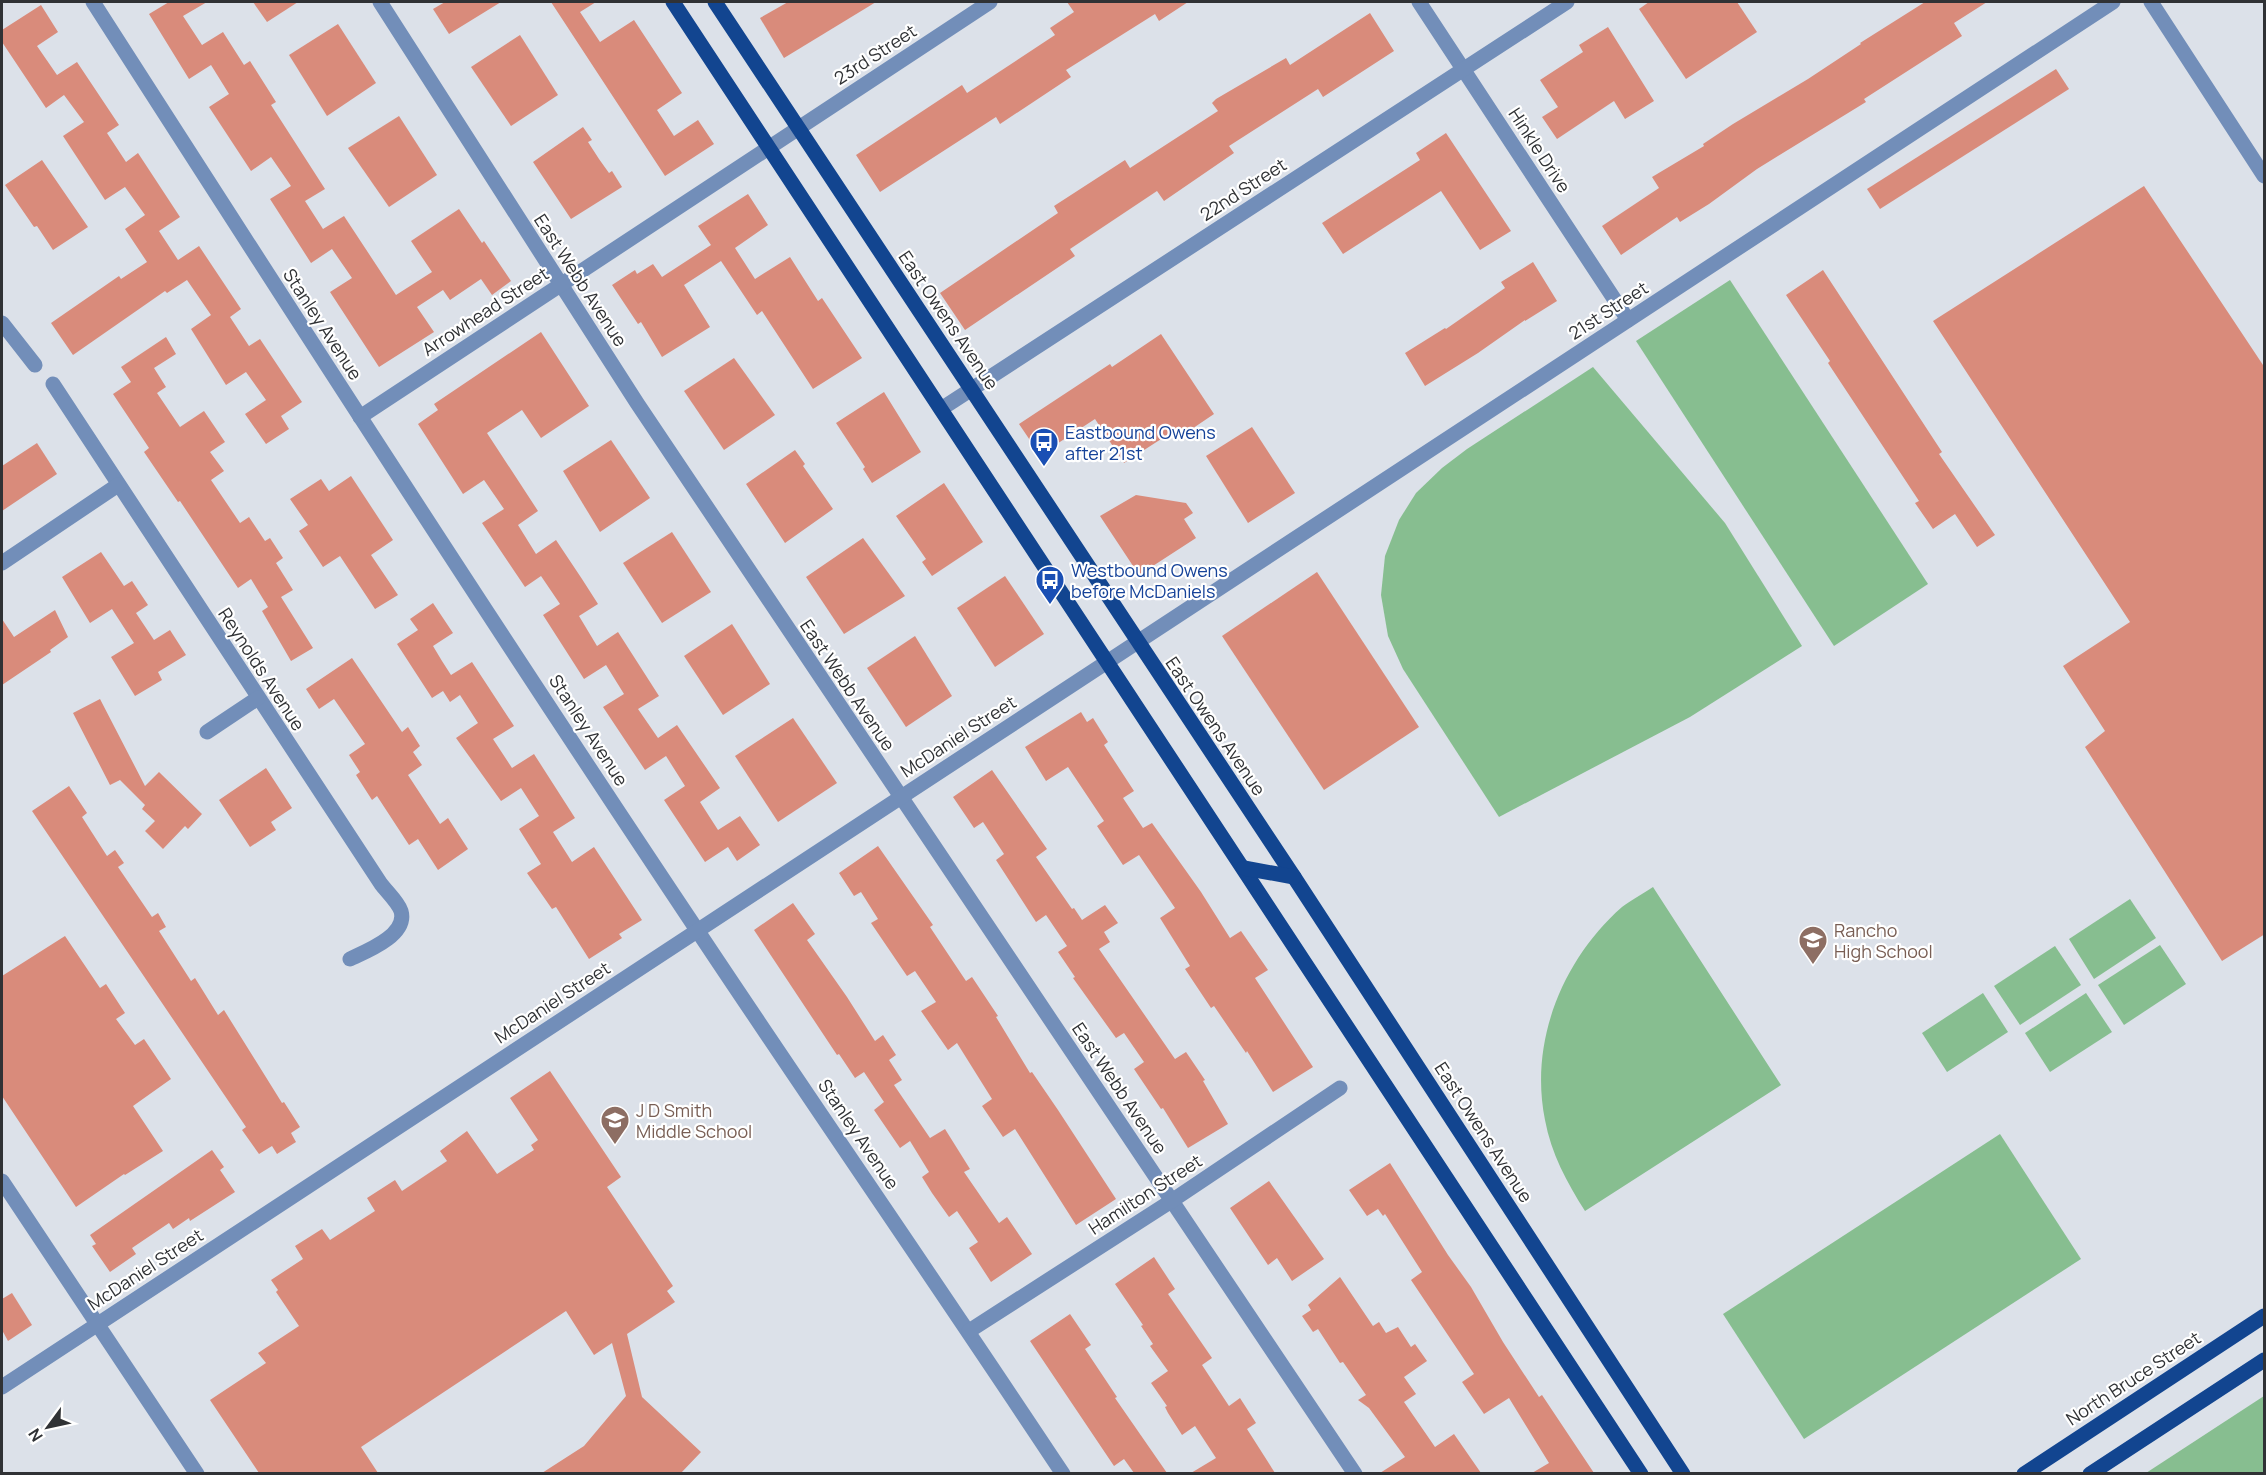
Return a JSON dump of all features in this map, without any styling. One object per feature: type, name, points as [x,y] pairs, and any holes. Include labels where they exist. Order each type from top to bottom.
[{"type":"main road","points":[[673,2],[1641,1473]]},
{"type":"main road","name":"East Owens Avenue","points":[[715,2],[1294,877],[1683,1473]]},
{"type":"main road","points":[[1244,868],[1294,877]]},
{"type":"main road","name":"North Bruce Street","points":[[2024,1473],[2265,1316]]},
{"type":"main road","points":[[2090,1473],[2265,1360]]},
{"type":"street","name":"Stanley Avenue","points":[[93,2],[360,417],[697,930],[1063,1473]]},
{"type":"street","name":"East Webb Avenue","points":[[380,2],[560,285],[900,797],[1355,1473]]},
{"type":"street","name":"23rd Street","points":[[782,138],[990,2]]},
{"type":"street","name":"Hinkle Drive","points":[[1419,2],[1628,320]]},
{"type":"street","name":"22nd Street","points":[[941,409],[1567,2]]},
{"type":"street","name":"21st Street","points":[[1124,651],[2114,2]]},
{"type":"street","points":[[2151,2],[2265,176]]},
{"type":"street","name":"Arrowhead Street","points":[[360,417],[782,138]]},
{"type":"street","points":[[2,323],[35,365]]},
{"type":"street","name":"Reynolds Avenue","points":[[52,384],[381,884],[401,909],[401,921],[396,931],[380,944],[350,959]]},
{"type":"street","points":[[2,563],[118,485]]},
{"type":"street","name":"McDaniel Street","points":[[2,1386],[1124,651]]},
{"type":"street","points":[[207,732],[258,698]]},
{"type":"street","name":"Hamilton Street","points":[[969,1331],[1173,1200],[1340,1088]]},
{"type":"street","points":[[2,1181],[197,1473]]},
{"type":"green space","points":[[1730,280],[1928,584],[1834,646],[1636,341]]},
{"type":"green space","points":[[1593,367],[1725,523],[1802,646],[1690,717],[1499,817],[1403,669],[1388,636],[1381,595],[1385,556],[1399,520],[1416,493],[1442,468],[1467,449]]},
{"type":"green space","points":[[1653,887],[1781,1085],[1585,1211],[1561,1167],[1551,1144],[1545,1120],[1541,1090],[1542,1061],[1547,1032],[1555,1003],[1567,976],[1583,951],[1622,907]]},
{"type":"green space","points":[[2130,899],[2156,938],[2094,979],[2069,939]]},
{"type":"green space","points":[[2160,945],[2186,984],[2124,1025],[2098,985]]},
{"type":"green space","points":[[2055,946],[2081,985],[2020,1025],[1994,986]]},
{"type":"green space","points":[[1983,993],[2008,1032],[1947,1072],[1922,1033]]},
{"type":"green space","points":[[2086,993],[2112,1032],[2050,1072],[2025,1033]]},
{"type":"green space","points":[[2000,1134],[2081,1259],[1804,1439],[1723,1314]]},
{"type":"green space","points":[[2264,1396],[2264,1473],[2146,1473]]},
{"type":"building","points":[[169,2],[207,2],[183,16],[202,45],[223,32],[244,65],[250,61],[276,102],[271,105],[325,189],[305,201],[323,229],[344,216],[396,295],[432,272],[411,241],[459,209],[511,281],[492,295],[481,279],[450,300],[443,290],[417,307],[434,332],[379,367],[330,292],[352,278],[332,249],[311,263],[270,199],[291,186],[271,157],[251,171],[209,107],[229,94],[211,65],[189,79],[149,14]]},
{"type":"building","points":[[253,2],[298,2],[267,22]]},
{"type":"building","points":[[445,2],[501,2],[449,34],[433,9]]},
{"type":"building","points":[[551,2],[596,2],[580,12],[600,42],[634,20],[682,93],[657,110],[674,136],[698,120],[714,144],[665,176]]},
{"type":"building","points":[[788,2],[876,2],[784,58],[760,18]]},
{"type":"building","points":[[1067,2],[1188,2],[1159,21],[1155,14],[1066,70],[1071,77],[1000,124],[996,117],[880,192],[856,155],[962,85],[967,93],[1055,35],[1050,28],[1074,12]]},
{"type":"building","points":[[1649,2],[1737,2],[1757,32],[1686,79],[1639,9]]},
{"type":"building","points":[[1925,2],[1987,2],[1954,23],[1962,36],[1864,99],[1866,102],[1757,169],[1709,204],[1680,222],[1677,217],[1621,255],[1602,226],[1659,188],[1652,177],[1704,146],[1703,144],[1733,124],[1808,79]]},
{"type":"building","points":[[41,5],[58,32],[37,46],[57,75],[77,62],[119,125],[107,133],[126,162],[138,153],[180,217],[159,231],[178,260],[199,246],[241,309],[230,317],[249,346],[260,339],[302,402],[281,416],[289,429],[266,444],[245,414],[266,400],[246,372],[226,385],[191,329],[211,315],[187,280],[167,293],[165,291],[73,355],[51,323],[119,276],[121,279],[147,262],[125,229],[145,215],[125,187],[105,200],[63,136],[84,122],[64,95],[46,108],[2,42],[2,30]]},
{"type":"building","points":[[1370,13],[1394,51],[1323,97],[1318,89],[1229,146],[1234,153],[1164,201],[1157,191],[1070,249],[1075,256],[965,330],[940,293],[1058,213],[1054,206],[1125,160],[1130,168],[1218,111],[1212,103],[1216,99],[1286,58],[1290,65]]},
{"type":"building","points":[[338,24],[376,83],[327,116],[289,55]]},
{"type":"building","points":[[1608,27],[1654,101],[1625,119],[1614,101],[1557,139],[1542,117],[1558,107],[1540,80],[1583,52],[1579,45]]},
{"type":"building","points":[[520,35],[558,95],[511,126],[471,67]]},
{"type":"building","points":[[2056,69],[2069,89],[1880,209],[1867,189]]},
{"type":"building","points":[[399,116],[437,175],[389,207],[348,148]]},
{"type":"building","points":[[583,127],[592,140],[588,142],[599,159],[609,173],[612,171],[622,187],[571,219],[533,162]]},
{"type":"building","points":[[1446,133],[1511,231],[1480,250],[1441,191],[1343,254],[1322,223],[1420,160],[1416,153]]},
{"type":"building","points":[[42,160],[88,227],[53,250],[5,185]]},
{"type":"building","points":[[2144,186],[2265,368],[2265,934],[2222,961],[2085,747],[2105,731],[2063,666],[2130,622],[1933,321]]},
{"type":"building","points":[[748,194],[768,225],[735,248],[755,279],[790,257],[818,301],[822,298],[862,358],[813,389],[762,311],[757,315],[721,261],[684,285],[710,327],[662,357],[641,322],[638,324],[612,285],[635,270],[637,274],[653,264],[662,277],[711,245],[698,226]]},
{"type":"building","points":[[1533,262],[1557,301],[1425,386],[1405,353],[1446,329],[1505,288],[1501,282]]},
{"type":"building","points":[[1823,270],[1942,452],[1939,454],[1995,535],[1977,547],[1955,514],[1933,529],[1915,503],[1919,501],[1786,295]]},
{"type":"building","points":[[541,332],[589,406],[541,438],[522,410],[487,433],[538,511],[518,525],[536,554],[556,540],[582,579],[598,604],[579,616],[597,646],[618,632],[659,696],[638,709],[658,738],[677,725],[720,788],[700,802],[718,830],[740,816],[760,845],[737,861],[728,847],[705,862],[664,800],[685,786],[666,756],[645,770],[603,707],[624,694],[606,665],[584,679],[543,615],[560,604],[541,576],[525,587],[482,523],[504,509],[484,480],[463,494],[418,424],[438,410],[434,404]]},
{"type":"building","points":[[1161,334],[1214,414],[1177,439],[1172,432],[1124,463],[1095,419],[1040,455],[1019,424],[1110,364],[1112,367]]},
{"type":"building","points":[[166,337],[176,354],[154,368],[166,387],[157,393],[180,427],[204,411],[225,442],[210,452],[224,471],[211,480],[240,523],[249,517],[265,541],[270,538],[283,558],[276,563],[293,590],[281,597],[313,648],[291,661],[262,611],[268,607],[251,579],[238,588],[144,452],[149,448],[113,394],[131,382],[121,367]]},
{"type":"building","points":[[734,358],[775,415],[724,450],[684,391]]},
{"type":"building","points":[[884,392],[921,452],[872,483],[863,469],[865,467],[836,423]]},
{"type":"building","points":[[1252,427],[1295,493],[1248,523],[1206,456]]},
{"type":"building","points":[[611,440],[650,498],[600,532],[563,471]]},
{"type":"building","points":[[37,443],[57,474],[2,511],[2,466]]},
{"type":"building","points":[[795,450],[805,464],[803,466],[833,509],[785,543],[746,484]]},
{"type":"building","points":[[351,476],[393,540],[371,555],[398,595],[375,609],[340,556],[323,567],[299,531],[308,525],[290,499],[321,479],[329,491]]},
{"type":"building","points":[[944,483],[983,542],[932,576],[922,562],[926,559],[896,516]]},
{"type":"building","points":[[1136,495],[1186,503],[1193,513],[1184,519],[1196,538],[1139,575],[1100,516]]},
{"type":"building","points":[[672,532],[711,592],[662,623],[623,563]]},
{"type":"building","points":[[863,538],[905,596],[844,634],[806,577]]},
{"type":"building","points":[[101,552],[124,586],[132,581],[148,605],[136,613],[154,640],[170,630],[186,655],[158,672],[162,680],[135,696],[111,657],[134,643],[112,609],[90,623],[62,577]]},
{"type":"building","points":[[1317,572],[1419,727],[1324,790],[1222,636]]},
{"type":"building","points":[[1005,576],[1044,634],[995,667],[957,608]]},
{"type":"building","points":[[433,603],[453,633],[433,646],[451,675],[472,662],[514,726],[493,739],[512,768],[534,754],[575,818],[553,832],[572,862],[594,847],[642,920],[619,934],[622,938],[589,959],[556,907],[552,909],[527,873],[541,864],[519,829],[539,816],[521,788],[501,801],[456,738],[478,723],[460,695],[450,702],[443,691],[432,698],[397,644],[418,630],[410,619]]},
{"type":"building","points":[[55,610],[68,637],[50,650],[51,652],[2,685],[2,619],[14,637]]},
{"type":"building","points":[[732,624],[770,684],[723,715],[684,656]]},
{"type":"building","points":[[915,636],[952,696],[906,727],[867,668]]},
{"type":"building","points":[[352,658],[402,732],[408,727],[420,746],[413,752],[422,765],[408,775],[440,824],[448,818],[468,849],[438,870],[418,839],[409,845],[377,796],[372,800],[356,775],[360,772],[349,755],[365,744],[334,699],[319,709],[306,689]]},
{"type":"building","points":[[100,699],[145,786],[159,772],[202,814],[188,829],[185,826],[163,849],[145,831],[155,821],[142,809],[145,805],[120,780],[110,785],[73,713]]},
{"type":"building","points":[[1081,712],[1087,722],[1093,718],[1108,742],[1104,745],[1134,791],[1123,798],[1143,828],[1152,823],[1201,892],[1230,938],[1241,931],[1268,970],[1255,978],[1313,1067],[1273,1092],[1247,1051],[1246,1053],[1214,1006],[1211,1008],[1185,969],[1190,966],[1160,918],[1175,908],[1139,855],[1123,865],[1097,826],[1104,821],[1068,767],[1046,781],[1025,747]]},
{"type":"building","points":[[793,718],[837,783],[778,822],[735,756]]},
{"type":"building","points":[[266,768],[292,808],[271,822],[276,830],[250,847],[219,800]]},
{"type":"building","points":[[992,770],[1047,849],[1036,857],[1072,909],[1074,908],[1082,920],[1105,905],[1118,923],[1104,932],[1110,942],[1099,949],[1175,1059],[1186,1052],[1205,1080],[1203,1081],[1228,1124],[1188,1148],[1163,1108],[1161,1109],[1134,1069],[1144,1062],[1124,1033],[1116,1038],[1073,978],[1075,977],[1058,952],[1067,946],[1046,915],[1036,922],[996,860],[1004,854],[983,822],[974,828],[953,797]]},
{"type":"building","points":[[69,786],[87,813],[82,817],[107,856],[115,850],[124,863],[118,867],[152,917],[158,913],[166,927],[159,931],[191,981],[195,978],[218,1015],[224,1010],[282,1103],[284,1102],[300,1127],[291,1133],[296,1142],[277,1154],[272,1146],[259,1154],[242,1130],[246,1127],[32,811]]},
{"type":"building","points":[[878,846],[933,925],[930,927],[966,981],[972,977],[998,1016],[996,1017],[1030,1073],[1032,1072],[1058,1110],[1116,1199],[1076,1225],[1015,1129],[1003,1137],[982,1106],[992,1099],[957,1043],[948,1050],[921,1011],[936,1002],[915,971],[907,976],[871,923],[878,919],[861,892],[854,896],[839,873]]},
{"type":"building","points":[[793,903],[815,934],[807,940],[875,1041],[883,1035],[896,1055],[889,1060],[902,1080],[894,1085],[930,1138],[945,1129],[970,1169],[964,1172],[999,1223],[1007,1217],[1032,1254],[991,1282],[969,1248],[978,1242],[957,1211],[949,1217],[932,1193],[922,1177],[929,1172],[910,1141],[900,1148],[874,1110],[884,1102],[864,1072],[855,1078],[839,1054],[837,1055],[754,930]]},
{"type":"building","points":[[65,936],[100,988],[106,984],[125,1013],[116,1019],[135,1045],[144,1039],[171,1079],[133,1106],[163,1151],[76,1207],[2,1096],[2,976]]},
{"type":"building","name":"J D Smith Middle School","points":[[550,1071],[621,1177],[607,1187],[673,1286],[667,1291],[675,1302],[627,1334],[642,1397],[701,1452],[681,1473],[542,1473],[584,1446],[626,1396],[612,1343],[594,1355],[566,1311],[361,1447],[378,1473],[259,1473],[210,1400],[266,1363],[258,1353],[299,1326],[276,1292],[278,1290],[271,1280],[303,1259],[295,1246],[322,1229],[330,1240],[375,1211],[367,1198],[395,1180],[402,1191],[447,1161],[440,1151],[467,1131],[497,1174],[534,1150],[531,1145],[538,1140],[510,1098]]},
{"type":"building","points":[[212,1150],[224,1167],[220,1170],[235,1192],[190,1221],[189,1218],[173,1229],[169,1223],[132,1248],[136,1254],[110,1272],[92,1246],[96,1244],[90,1235]]},
{"type":"building","points":[[1390,1163],[1539,1397],[1542,1395],[1594,1473],[1532,1473],[1549,1463],[1509,1398],[1484,1414],[1462,1382],[1474,1374],[1411,1280],[1422,1272],[1385,1214],[1383,1216],[1378,1209],[1367,1216],[1349,1190]]},
{"type":"building","points":[[1269,1181],[1324,1259],[1292,1281],[1277,1258],[1268,1265],[1230,1208]]},
{"type":"building","points":[[1154,1257],[1175,1289],[1168,1294],[1212,1358],[1202,1365],[1229,1406],[1240,1398],[1256,1423],[1247,1429],[1275,1473],[1191,1473],[1216,1458],[1195,1426],[1182,1435],[1168,1413],[1165,1407],[1167,1406],[1151,1383],[1168,1371],[1150,1346],[1153,1344],[1141,1326],[1143,1325],[1115,1284]]},
{"type":"building","points":[[1340,1277],[1373,1326],[1379,1322],[1386,1333],[1398,1327],[1411,1347],[1415,1344],[1427,1361],[1404,1377],[1416,1394],[1404,1402],[1435,1447],[1454,1434],[1481,1473],[1380,1473],[1405,1457],[1369,1408],[1358,1400],[1366,1395],[1343,1362],[1340,1363],[1318,1329],[1313,1332],[1302,1316],[1311,1310],[1308,1305]]},
{"type":"building","points":[[12,1293],[32,1325],[8,1341],[2,1330],[2,1299]]},
{"type":"building","points":[[1070,1314],[1091,1345],[1085,1349],[1117,1397],[1115,1398],[1167,1473],[1134,1473],[1124,1459],[1114,1466],[1030,1341]]},
{"type":"place","name":"Eastbound Owens after 21st","points":[[1044,468]]},
{"type":"place","name":"Westbound Owens before McDaniels","points":[[1050,606]]},
{"type":"place","name":"Rancho High School","points":[[1813,966]]},
{"type":"place","name":"J D Smith Middle School","points":[[615,1146]]}]
